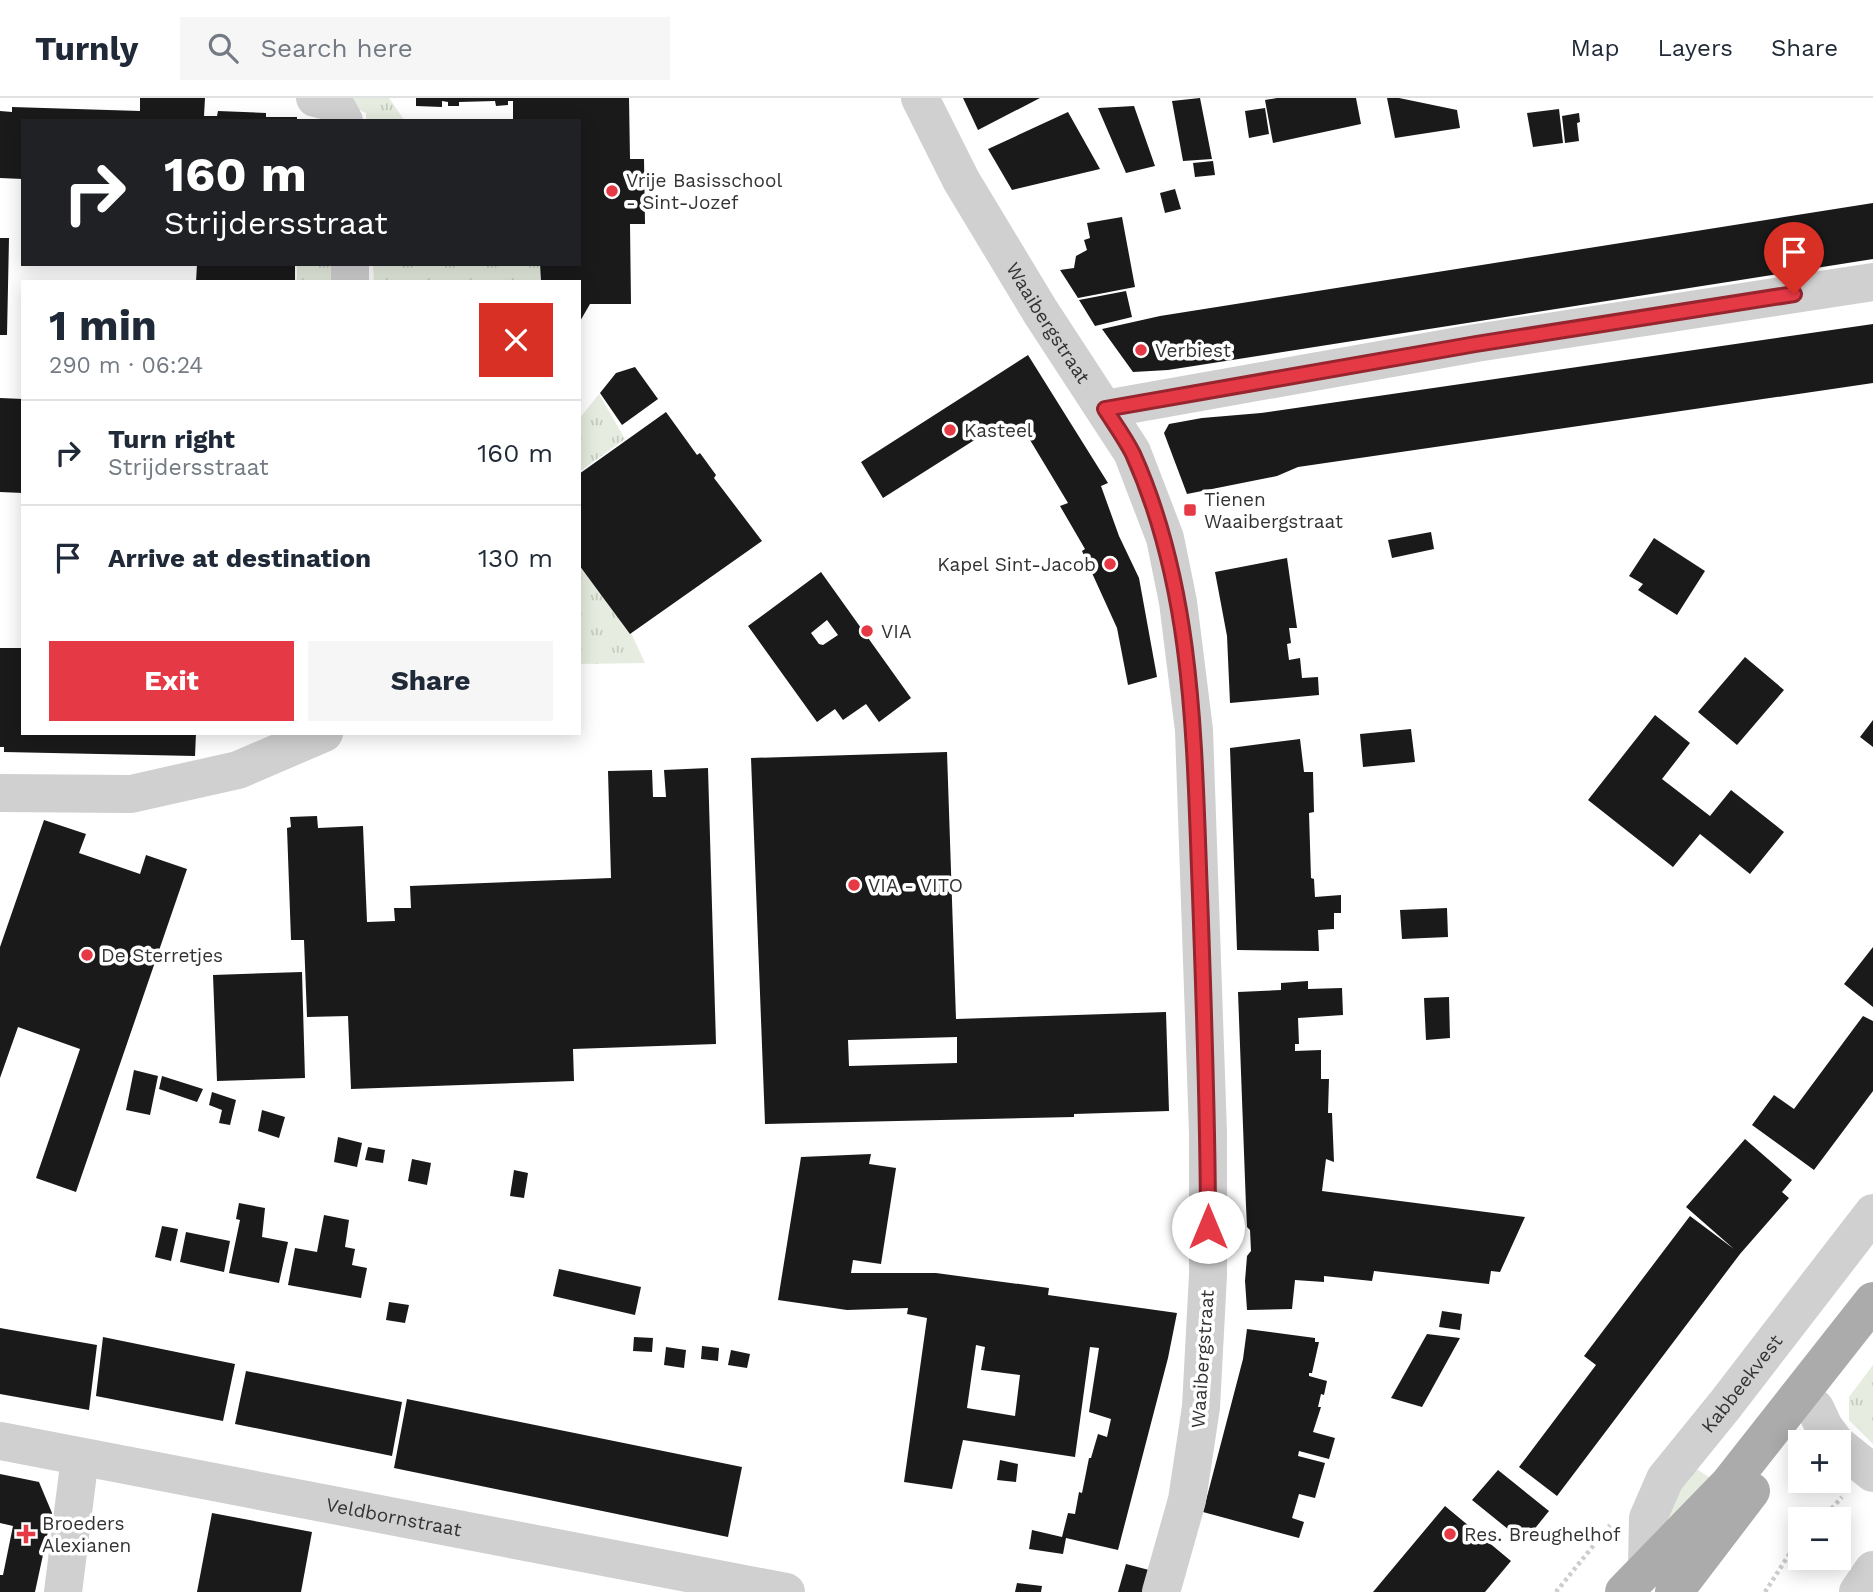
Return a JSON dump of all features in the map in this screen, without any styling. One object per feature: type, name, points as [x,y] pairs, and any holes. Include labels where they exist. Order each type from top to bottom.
[{"type":"main road","points":[[1648,1584],[1873,1301]]},
{"type":"main road","points":[[1648,1584],[1815,1408],[1873,1332]]},
{"type":"street","points":[[315,98],[334,103],[343,119]]},
{"type":"street","name":"Waaibergstraat","points":[[920,98],[968,192],[1040,311],[1132,452],[1165,538],[1178,603],[1194,730],[1208,1119],[1208,1275],[1201,1407],[1187,1500],[1161,1592]]},
{"type":"street","points":[[1105,409],[1476,344],[1873,282]]},
{"type":"street","points":[[0,793],[131,794],[238,770],[319,735]]},
{"type":"street","name":"Kabbeekvest","points":[[1648,1584],[1648,1518],[1664,1479],[1725,1405],[1873,1213]]},
{"type":"street","points":[[1815,1408],[1826,1430]]},
{"type":"street","name":"Veldbornstraat","points":[[0,1441],[786,1592]]},
{"type":"street","points":[[1851,1456],[1873,1473]]},
{"type":"street","points":[[63,1592],[80,1457]]},
{"type":"street","points":[[1858,1592],[1873,1570]]},
{"type":"path","points":[[1765,1592],[1788,1556]]},
{"type":"green space","points":[[337,98],[389,98],[404,119],[366,119],[366,113]]},
{"type":"green space","points":[[297,266],[339,266],[339,280],[297,280]]},
{"type":"green space","points":[[373,266],[540,266],[540,280],[374,280]]},
{"type":"green space","points":[[599,394],[625,439],[581,471],[581,416]]},
{"type":"green space","points":[[581,569],[632,635],[645,663],[581,664]]},
{"type":"green space","points":[[1873,1365],[1873,1444],[1849,1420],[1849,1397]]},
{"type":"green space","points":[[1689,1464],[1718,1483],[1661,1534]]},
{"type":"building","points":[[140,98],[205,98],[204,116],[217,116],[218,111],[266,113],[266,117],[297,119],[21,119],[21,179],[0,178],[0,111],[12,112],[12,107],[140,111]]},
{"type":"building","name":"Vrije Basisschool - Sint-Jozef","points":[[416,98],[629,98],[630,159],[644,159],[645,224],[630,224],[631,304],[590,304],[581,320],[581,280],[541,280],[540,266],[581,266],[581,119],[513,119],[513,101],[508,101],[508,105],[496,106],[495,101],[459,102],[459,106],[448,106],[448,102],[442,101],[442,107],[416,106]]},
{"type":"building","points":[[963,98],[1040,98],[978,130]]},
{"type":"building","points":[[1200,98],[1212,159],[1183,161],[1172,101]]},
{"type":"building","points":[[1356,98],[1361,124],[1273,143],[1265,100]]},
{"type":"building","points":[[1387,98],[1457,110],[1460,128],[1395,138]]},
{"type":"building","points":[[1134,106],[1155,166],[1126,173],[1098,108]]},
{"type":"building","points":[[1265,108],[1269,134],[1249,138],[1245,111]]},
{"type":"building","points":[[1559,109],[1563,143],[1533,147],[1527,113]]},
{"type":"building","points":[[1068,112],[1100,169],[1012,190],[988,149]]},
{"type":"building","points":[[1579,113],[1579,141],[1565,143],[1562,116]]},
{"type":"building","points":[[1213,161],[1215,175],[1195,177],[1193,163]]},
{"type":"building","points":[[1175,189],[1181,209],[1165,213],[1160,193]]},
{"type":"building","points":[[1873,203],[1873,259],[1168,370],[1133,372],[1102,329],[1160,316]]},
{"type":"building","points":[[1122,217],[1135,287],[1078,298],[1060,270],[1074,268],[1076,256],[1087,250],[1084,240],[1090,238],[1087,223]]},
{"type":"building","points":[[0,238],[9,238],[7,335],[0,335]]},
{"type":"building","points":[[197,266],[295,266],[295,280],[196,280]]},
{"type":"building","points":[[1126,291],[1132,317],[1095,326],[1079,300]]},
{"type":"building","points":[[1873,324],[1873,383],[1298,467],[1277,476],[1187,494],[1164,433],[1169,424],[1202,418],[1261,413]]},
{"type":"building","name":"Kasteel","points":[[1028,355],[1108,483],[1101,486],[1119,536],[1139,578],[1157,677],[1128,685],[1117,628],[1082,551],[1085,549],[1060,506],[1068,503],[1027,435],[1006,436],[995,427],[883,498],[861,462]]},
{"type":"building","points":[[635,367],[658,399],[622,425],[600,393],[616,373]]},
{"type":"building","points":[[0,398],[21,399],[21,493],[0,492]]},
{"type":"building","points":[[666,412],[697,455],[700,453],[716,475],[714,478],[762,541],[630,634],[581,568],[581,473]]},
{"type":"building","points":[[1431,532],[1434,549],[1392,558],[1388,540]]},
{"type":"building","points":[[1654,538],[1705,571],[1677,615],[1638,590],[1643,584],[1629,576]]},
{"type":"building","points":[[1287,558],[1297,628],[1289,628],[1289,660],[1300,658],[1302,678],[1318,677],[1319,695],[1230,703],[1227,636],[1215,572]]},
{"type":"building","name":"VIA","points":[[821,572],[911,698],[879,722],[866,704],[843,720],[835,709],[817,722],[748,626]],"holes":[[[827,620],[838,635],[823,645],[819,644],[811,633]]]},
{"type":"building","points":[[0,648],[21,648],[21,735],[196,735],[195,756],[4,752],[4,747],[0,747]]},
{"type":"building","points":[[1745,657],[1784,690],[1737,745],[1698,712]]},
{"type":"building","points":[[1655,715],[1690,743],[1662,779],[1710,816],[1731,790],[1784,832],[1750,874],[1700,834],[1673,867],[1588,800]]},
{"type":"building","points":[[1873,720],[1873,747],[1860,737]]},
{"type":"building","points":[[1411,729],[1415,762],[1363,767],[1360,734]]},
{"type":"building","points":[[1300,739],[1304,772],[1313,772],[1314,812],[1309,813],[1311,878],[1314,879],[1315,897],[1341,895],[1341,913],[1334,913],[1334,929],[1318,930],[1319,951],[1237,950],[1230,748]]},
{"type":"building","name":"VIA - VITO","points":[[947,752],[956,1019],[1166,1012],[1169,1111],[1074,1114],[1074,1117],[765,1124],[751,758]],"holes":[[[957,1037],[957,1063],[849,1066],[848,1040]]]},
{"type":"building","points":[[708,768],[716,1044],[573,1049],[574,1081],[351,1089],[348,1016],[307,1017],[304,940],[291,940],[287,828],[291,827],[290,817],[317,816],[318,828],[363,826],[367,922],[395,921],[394,908],[411,908],[410,886],[611,878],[608,771],[652,770],[653,797],[666,797],[664,770]]},
{"type":"building","points":[[44,820],[86,834],[79,853],[140,874],[146,855],[187,869],[76,1192],[36,1178],[80,1049],[18,1027],[0,1078],[0,947]]},
{"type":"building","points":[[1447,908],[1448,937],[1402,939],[1400,910]]},
{"type":"building","points":[[1873,947],[1873,1007],[1844,984]]},
{"type":"building","points":[[302,972],[305,1078],[217,1081],[213,975]]},
{"type":"building","points":[[1308,981],[1308,989],[1342,988],[1343,1015],[1298,1018],[1299,1044],[1295,1044],[1295,1051],[1321,1050],[1321,1079],[1329,1079],[1328,1113],[1332,1113],[1334,1162],[1326,1159],[1322,1191],[1525,1217],[1500,1272],[1491,1271],[1489,1284],[1374,1271],[1372,1281],[1324,1276],[1324,1282],[1295,1280],[1292,1309],[1247,1310],[1245,1281],[1247,1256],[1251,1251],[1250,1230],[1247,1227],[1238,992],[1281,990],[1281,983]]},
{"type":"building","points":[[1449,997],[1450,1038],[1426,1040],[1424,998]]},
{"type":"building","points":[[1863,1016],[1873,1021],[1873,1091],[1814,1170],[1752,1125],[1774,1095],[1794,1109]]},
{"type":"building","points":[[134,1070],[158,1076],[150,1115],[126,1110]]},
{"type":"building","points":[[162,1076],[203,1089],[197,1102],[159,1089]]},
{"type":"building","points":[[212,1092],[236,1100],[230,1125],[219,1123],[222,1110],[209,1105]]},
{"type":"building","points":[[262,1110],[285,1117],[279,1138],[258,1131]]},
{"type":"building","points":[[338,1137],[362,1143],[357,1167],[334,1162]]},
{"type":"building","points":[[1745,1139],[1792,1180],[1782,1192],[1789,1198],[1740,1254],[1557,1496],[1519,1467],[1596,1365],[1584,1356],[1690,1216],[1734,1249],[1686,1207]]},
{"type":"building","points":[[368,1147],[385,1150],[383,1163],[365,1160]]},
{"type":"building","points":[[871,1154],[869,1164],[896,1168],[881,1264],[853,1260],[851,1273],[936,1273],[1049,1288],[1048,1295],[1177,1313],[1168,1358],[1118,1550],[1066,1538],[1063,1554],[1029,1549],[1032,1530],[1062,1537],[1068,1513],[1075,1514],[1079,1492],[1082,1493],[1089,1458],[1098,1434],[1107,1437],[1111,1419],[1089,1412],[1099,1348],[1090,1347],[1075,1457],[963,1440],[952,1489],[904,1482],[927,1318],[907,1314],[908,1308],[847,1310],[778,1300],[801,1157]],"holes":[[[976,1345],[985,1347],[981,1370],[1020,1375],[1015,1416],[967,1408]]]},
{"type":"building","points":[[412,1159],[431,1163],[427,1185],[408,1181]]},
{"type":"building","points":[[514,1170],[528,1173],[524,1198],[510,1196]]},
{"type":"building","points":[[239,1203],[265,1208],[262,1237],[288,1242],[279,1283],[229,1273],[240,1220],[236,1219]]},
{"type":"building","points":[[324,1215],[349,1220],[345,1247],[355,1249],[352,1265],[367,1268],[361,1298],[288,1285],[295,1248],[317,1252]]},
{"type":"building","points":[[162,1226],[178,1229],[171,1261],[155,1257]]},
{"type":"building","points":[[186,1232],[230,1241],[224,1272],[180,1262]]},
{"type":"building","points":[[559,1269],[641,1287],[635,1315],[553,1296]]},
{"type":"building","points":[[389,1302],[409,1305],[405,1323],[386,1320]]},
{"type":"building","points":[[1442,1311],[1462,1314],[1460,1330],[1439,1327]]},
{"type":"building","points":[[0,1328],[97,1345],[89,1410],[0,1394]]},
{"type":"building","points":[[1247,1329],[1315,1338],[1315,1342],[1319,1342],[1309,1376],[1327,1381],[1324,1395],[1321,1394],[1318,1407],[1321,1407],[1313,1432],[1335,1438],[1329,1459],[1299,1451],[1298,1456],[1325,1463],[1315,1498],[1299,1494],[1292,1518],[1304,1522],[1299,1538],[1203,1512],[1243,1359]]},
{"type":"building","points":[[1427,1334],[1460,1338],[1422,1407],[1391,1398]]},
{"type":"building","points":[[103,1337],[235,1364],[223,1421],[96,1396]]},
{"type":"building","points":[[634,1337],[653,1338],[652,1352],[633,1351]]},
{"type":"building","points":[[702,1346],[719,1348],[718,1361],[701,1359]]},
{"type":"building","points":[[666,1347],[686,1350],[684,1368],[664,1365]]},
{"type":"building","points":[[731,1350],[750,1354],[747,1368],[728,1365]]},
{"type":"building","points":[[246,1371],[402,1402],[392,1456],[235,1424]]},
{"type":"building","points":[[407,1399],[742,1467],[728,1537],[394,1468]]},
{"type":"building","points":[[1000,1460],[1018,1464],[1016,1482],[997,1480]]},
{"type":"building","points":[[1498,1470],[1549,1511],[1524,1542],[1472,1500]]},
{"type":"building","name":"Broeders Alexianen","points":[[0,1474],[39,1482],[52,1513],[35,1592],[0,1592],[0,1575],[3,1575],[13,1526],[0,1523]]},
{"type":"building","name":"Res. Breughelhof","points":[[1445,1506],[1511,1561],[1485,1592],[1373,1592]]},
{"type":"building","points":[[212,1513],[312,1532],[301,1592],[197,1592]]},
{"type":"building","points":[[1126,1564],[1149,1570],[1142,1592],[1118,1592]]},
{"type":"building","points":[[1017,1583],[1042,1586],[1041,1592],[1015,1592]]},
{"type":"place","name":"Vrije Basisschool - Sint-Jozef","points":[[612,191]]},
{"type":"place","name":"Verbiest","points":[[1141,350]]},
{"type":"place","name":"Kasteel","points":[[950,430]]},
{"type":"place","name":"Tienen Waaibergstraat","points":[[1190,510]]},
{"type":"place","name":"Kapel Sint-Jacob","points":[[1110,564]]},
{"type":"place","name":"VIA","points":[[867,631]]},
{"type":"place","name":"VIA - VITO","points":[[854,885]]},
{"type":"place","name":"De Sterretjes","points":[[87,955]]},
{"type":"place","name":"Broeders Alexianen","points":[[26,1534]]},
{"type":"place","name":"Res. Breughelhof","points":[[1450,1534]]},
{"type":"route","points":[[1208,1227],[1208,1133],[1194,730],[1178,603],[1165,538],[1132,452],[1105,409],[1476,344],[1794,294]]}]
